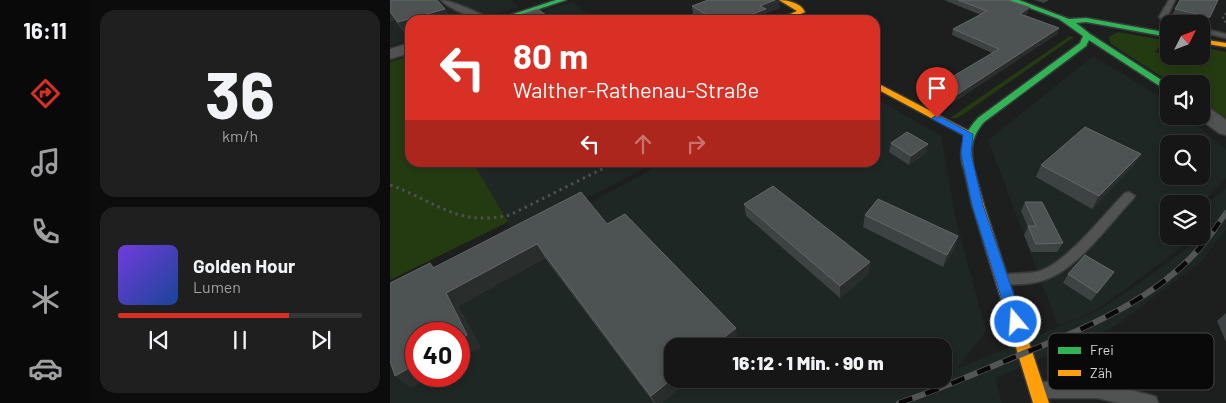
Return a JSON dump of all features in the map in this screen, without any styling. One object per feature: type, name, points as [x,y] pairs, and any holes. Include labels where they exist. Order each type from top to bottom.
[{"type":"street","points":[[515,15],[563,0]]},
{"type":"street","points":[[782,0],[800,9],[801,12],[794,15]]},
{"type":"street","points":[[1012,0],[1068,21],[1087,36],[1160,83]]},
{"type":"street","points":[[1068,21],[1086,20],[1160,33]]},
{"type":"street","points":[[1039,397],[978,205],[966,154],[968,134],[981,120],[1083,44],[1087,36]]},
{"type":"street","points":[[1210,41],[1224,40]]},
{"type":"street","points":[[390,54],[405,50]]},
{"type":"street","points":[[880,87],[968,134]]},
{"type":"street","points":[[1210,117],[1226,129]]},
{"type":"lane","points":[[444,0],[453,7],[479,15]]},
{"type":"lane","points":[[1164,15],[1172,0]]},
{"type":"lane","points":[[1210,34],[1224,40]]},
{"type":"lane","points":[[1002,280],[1042,276],[1054,269],[1073,253],[1129,196]]},
{"type":"lane","points":[[1039,397],[1097,390],[1150,403]]},
{"type":"path","points":[[1226,13],[1224,18],[1226,22]]},
{"type":"path","points":[[390,185],[405,190],[443,211],[470,218],[495,219],[510,215],[606,167]]},
{"type":"shaded area","points":[[390,0],[511,0],[519,7],[493,15],[405,15],[405,42],[390,46]]},
{"type":"shaded area","points":[[572,2],[590,15],[531,15]]},
{"type":"shaded area","points":[[1093,56],[1160,96],[1160,125],[1196,125],[1209,135],[1160,135],[1160,185],[1210,185],[1210,136],[1226,149],[1226,177],[1210,195],[1160,195],[1160,245],[1182,245],[1181,248],[1097,310],[1058,326],[988,140]]},
{"type":"shaded area","points":[[880,101],[941,136],[956,220],[986,331],[957,369],[1099,310],[1141,282],[1190,245],[1210,245],[1210,201],[1226,188],[1226,230],[1202,261],[1114,327],[1100,333],[1048,333],[1048,355],[995,378],[1002,403],[390,403],[390,309],[654,167],[880,167]]},
{"type":"shaded area","points":[[472,167],[647,167],[515,235]]},
{"type":"green space","points":[[1118,32],[1160,39],[1160,46],[1155,52],[1160,54],[1160,65],[1210,65],[1210,49],[1226,52],[1226,118],[1210,108],[1210,75],[1160,76],[1111,44],[1110,36]]},
{"type":"green space","points":[[1070,36],[1074,37],[965,113],[957,118],[950,118]]},
{"type":"green space","points":[[405,57],[405,167],[475,167],[508,222],[390,280],[390,62]]},
{"type":"building","points":[[390,0],[437,0],[445,9],[423,15],[405,15],[405,20],[398,22],[390,12]]},
{"type":"building","points":[[708,0],[775,0],[760,6],[766,9],[750,15],[707,15],[692,6]]},
{"type":"building","points":[[958,0],[1007,0],[1030,7],[1020,14],[1059,28],[944,103],[925,93],[999,49],[953,29],[987,11]]},
{"type":"building","points":[[1180,0],[1218,0],[1210,17],[1210,15],[1175,9]]},
{"type":"building","points":[[538,9],[546,15],[519,15]]},
{"type":"building","points":[[1085,127],[1141,154],[1099,196],[1041,165]]},
{"type":"building","points":[[907,132],[928,144],[911,156],[891,143]]},
{"type":"building","points":[[773,186],[870,262],[840,286],[744,204]]},
{"type":"building","points":[[581,192],[607,224],[625,214],[736,328],[723,338],[664,338],[664,385],[651,396],[537,244],[446,293],[460,322],[405,322],[405,370],[395,376],[390,361],[390,283],[430,263],[433,268]]},
{"type":"building","points":[[878,199],[958,236],[947,255],[865,215]]},
{"type":"building","points":[[1025,202],[1042,202],[1063,243],[1036,244],[1028,226],[1036,226]]},
{"type":"building","points":[[1085,255],[1114,272],[1097,293],[1068,274]]},
{"type":"railway","points":[[1213,231],[1226,213]]},
{"type":"railway","points":[[1072,333],[1120,310],[1147,294],[1172,275],[1194,254],[1214,230]]},
{"type":"railway","points":[[899,403],[1048,343]]},
{"type":"traffic: fast","points":[[515,15],[563,0]]},
{"type":"traffic: fast","points":[[969,169],[966,148],[968,137],[975,126],[1083,44],[1087,36],[1062,18],[1012,0]]},
{"type":"traffic: fast","points":[[1068,21],[1086,20],[1160,33]]},
{"type":"traffic: fast","points":[[1087,36],[1160,83]]},
{"type":"traffic: slow","points":[[782,0],[800,9],[801,12],[794,15]]},
{"type":"traffic: slow","points":[[1210,42],[1226,45]]},
{"type":"traffic: slow","points":[[880,88],[968,134]]},
{"type":"traffic: slow","points":[[969,169],[978,205],[1041,403]]},
{"type":"route","points":[[937,118],[968,134],[966,154],[978,205],[1016,322]]}]
